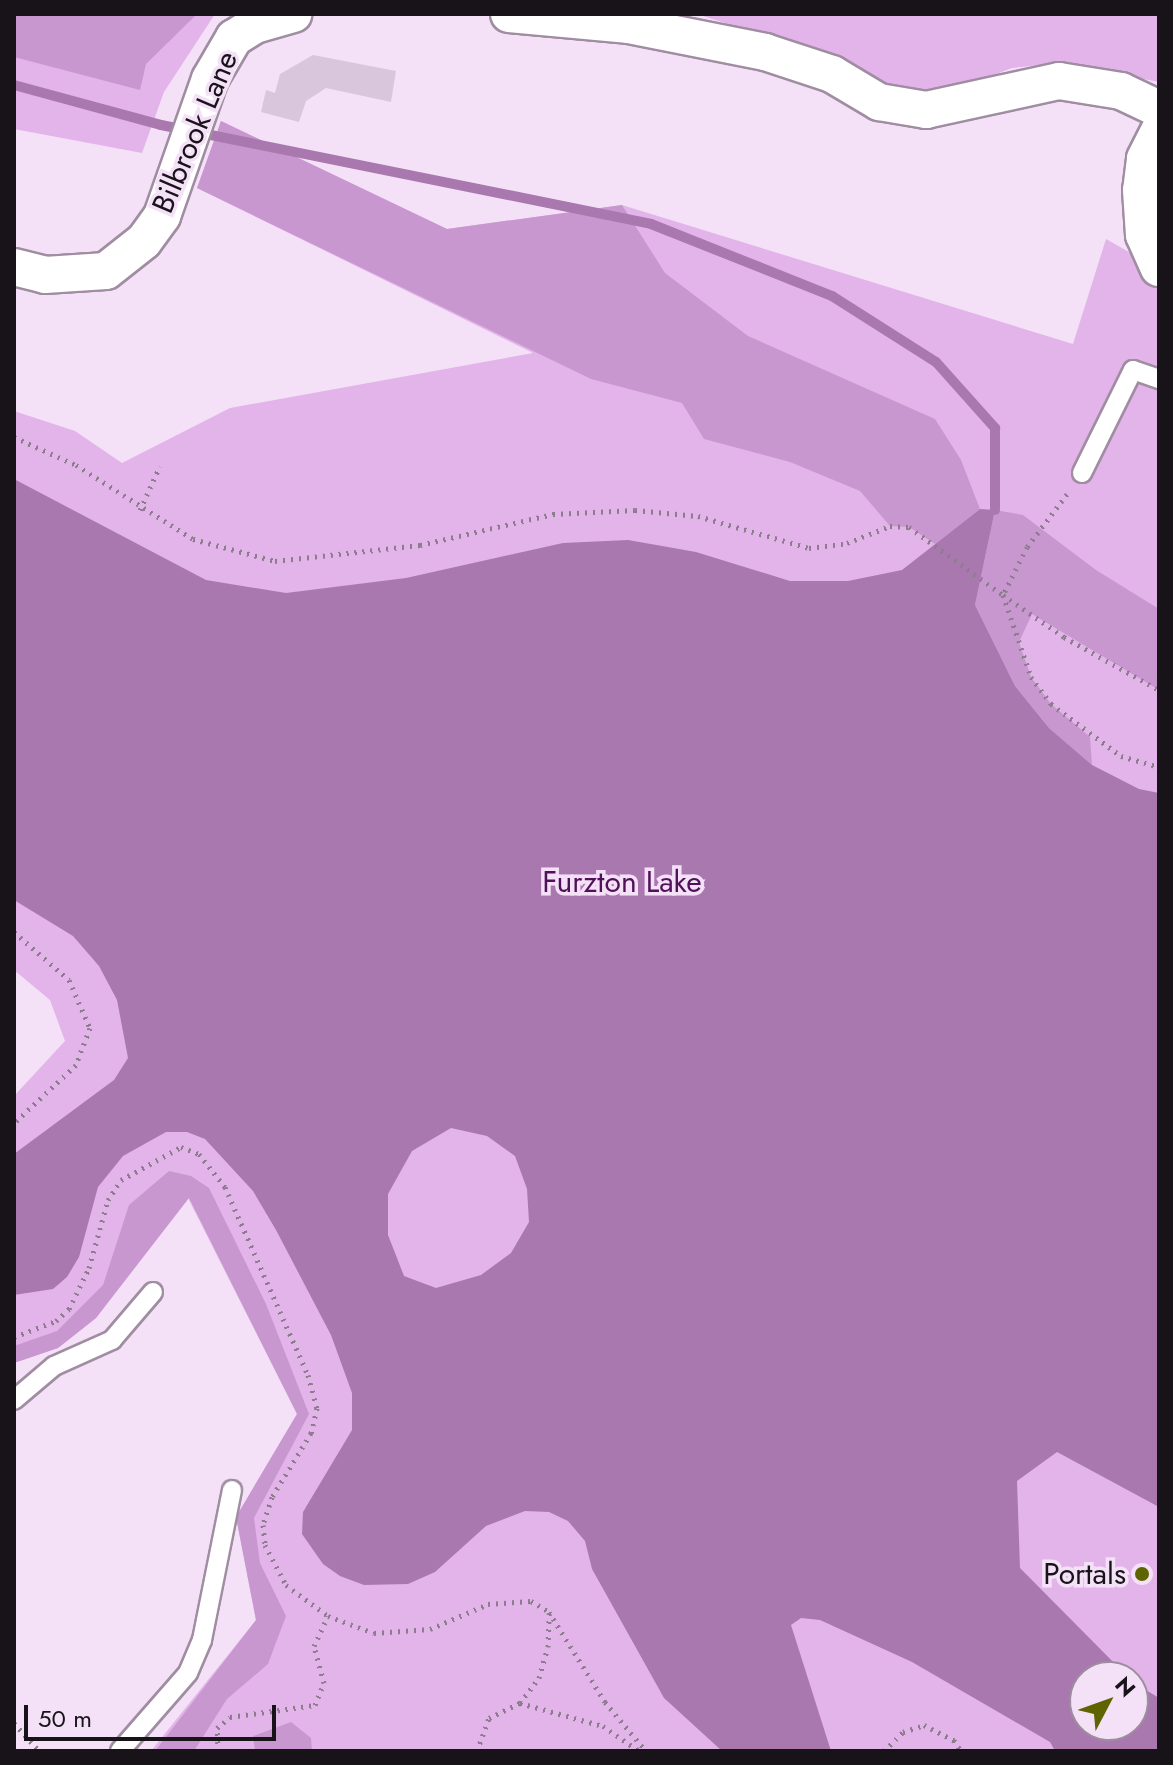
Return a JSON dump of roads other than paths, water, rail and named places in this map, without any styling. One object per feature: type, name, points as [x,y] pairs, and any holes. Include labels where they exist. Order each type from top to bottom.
[{"type":"street","name":"Bilbrook Lane","points":[[14,267],[45,275],[106,271],[144,241],[162,216],[200,107],[234,38],[255,25],[293,14]]},
{"type":"street","points":[[509,14],[629,25],[765,52],[832,74],[879,102],[926,110],[1059,81],[1121,91],[1159,109]]},
{"type":"street","points":[[1159,131],[1145,159],[1141,190],[1144,235],[1159,268]]},
{"type":"lane","points":[[1082,473],[1133,370],[1159,379]]},
{"type":"lane","points":[[14,1400],[54,1366],[112,1340],[153,1292]]},
{"type":"lane","points":[[120,1751],[193,1662],[214,1600],[232,1490]]},
{"type":"waterway","points":[[14,85],[161,125],[651,224],[832,296],[936,362],[995,428],[995,510]]},
{"type":"place","name":"Portals","points":[[1142,1574]]},
{"type":"park label","name":"Furzton Lake","points":[[622,882]]}]
